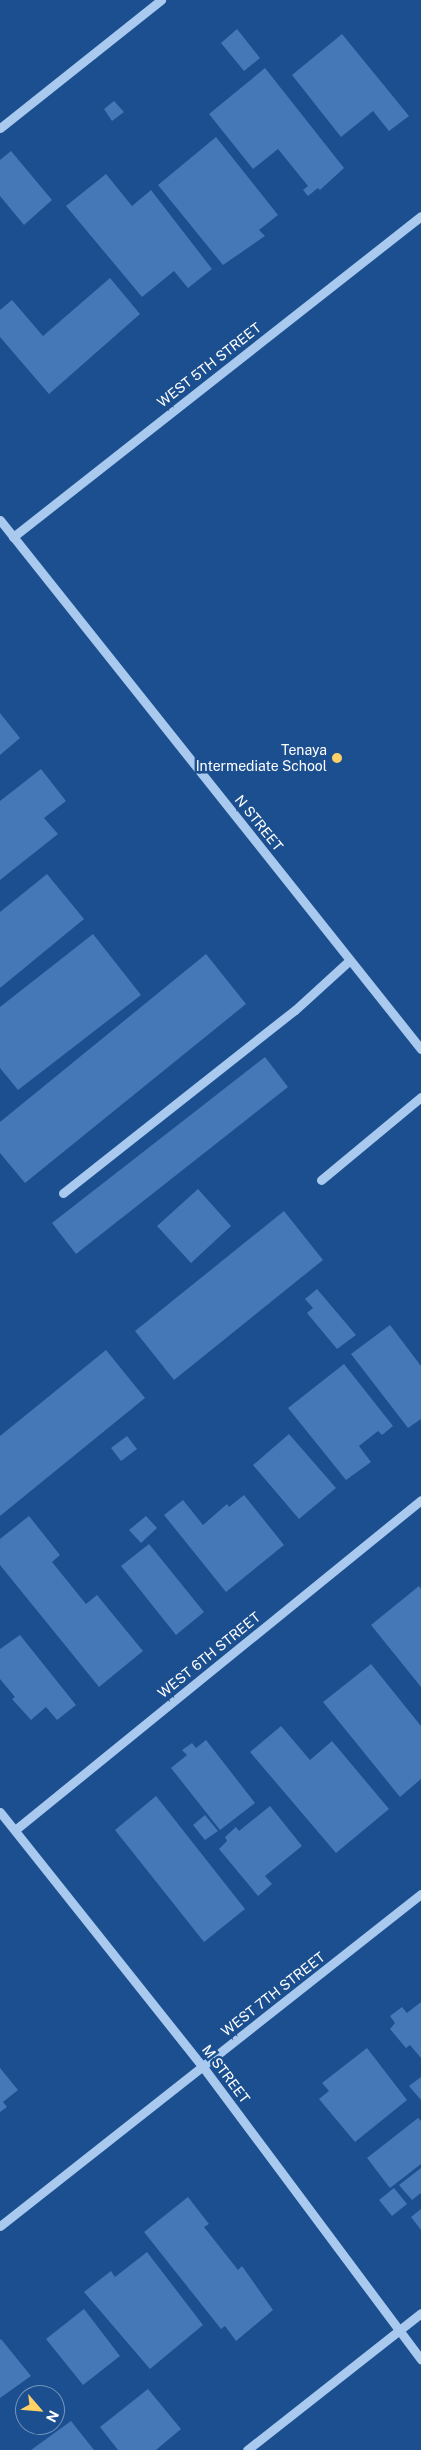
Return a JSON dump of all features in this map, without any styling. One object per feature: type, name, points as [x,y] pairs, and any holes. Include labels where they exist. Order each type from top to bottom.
[{"type":"street","points":[[0,128],[161,0]]},
{"type":"street","name":"WEST 5TH STREET","points":[[13,537],[421,216]]},
{"type":"street","name":"N STREET","points":[[0,520],[421,1049]]},
{"type":"street","points":[[63,1193],[295,1010],[350,960]]},
{"type":"street","points":[[321,1180],[421,1097]]},
{"type":"street","name":"WEST 6TH STREET","points":[[15,1830],[421,1500]]},
{"type":"street","name":"M STREET","points":[[0,1812],[204,2067],[421,2360]]},
{"type":"street","name":"WEST 7TH STREET","points":[[0,2226],[421,1894]]},
{"type":"street","points":[[247,2450],[421,2313]]},
{"type":"building","points":[[237,29],[260,58],[244,71],[221,43]]},
{"type":"building","points":[[342,34],[409,116],[389,131],[373,111],[341,137],[292,75]]},
{"type":"building","points":[[265,68],[344,168],[320,190],[318,188],[308,196],[303,190],[308,186],[278,149],[253,169],[209,114]]},
{"type":"building","points":[[114,101],[124,112],[112,121],[104,109]]},
{"type":"building","points":[[216,137],[278,215],[259,230],[265,236],[223,265],[158,185]]},
{"type":"building","points":[[11,151],[52,200],[24,225],[0,196],[0,160]]},
{"type":"building","points":[[106,174],[132,206],[151,190],[212,269],[188,288],[174,271],[142,297],[66,206]]},
{"type":"building","points":[[110,278],[140,314],[49,394],[0,337],[0,310],[12,300],[43,336]]},
{"type":"building","points":[[0,713],[20,738],[0,755]]},
{"type":"building","points":[[41,769],[66,801],[44,818],[58,834],[0,880],[0,801]]},
{"type":"building","points":[[47,874],[84,919],[0,988],[0,912]]},
{"type":"building","points":[[93,934],[141,995],[18,1090],[0,1068],[0,1007]]},
{"type":"building","points":[[206,954],[246,1004],[25,1183],[0,1153],[0,1122]]},
{"type":"building","points":[[265,1057],[288,1087],[76,1254],[52,1223]]},
{"type":"building","points":[[198,1189],[231,1226],[191,1263],[157,1226]]},
{"type":"building","points":[[284,1211],[323,1260],[174,1380],[135,1331]]},
{"type":"building","points":[[317,1289],[356,1335],[337,1349],[307,1313],[313,1308],[305,1299]]},
{"type":"building","points":[[390,1325],[421,1366],[421,1419],[408,1428],[351,1354]]},
{"type":"building","points":[[106,1350],[145,1398],[0,1516],[0,1436]]},
{"type":"building","points":[[344,1364],[393,1426],[382,1435],[378,1431],[359,1446],[371,1462],[346,1480],[288,1408]]},
{"type":"building","points":[[289,1434],[336,1488],[299,1519],[253,1465]]},
{"type":"building","points":[[127,1436],[137,1449],[121,1461],[111,1448]]},
{"type":"building","points":[[244,1495],[284,1545],[226,1592],[164,1515],[183,1500],[203,1525],[227,1504],[229,1507]]},
{"type":"building","points":[[29,1516],[60,1555],[52,1562],[86,1604],[97,1595],[143,1651],[99,1687],[0,1565],[0,1539]]},
{"type":"building","points":[[146,1516],[157,1528],[141,1543],[129,1530]]},
{"type":"building","points":[[149,1544],[204,1612],[176,1635],[121,1566]]},
{"type":"building","points":[[419,1586],[421,1589],[421,1687],[371,1625]]},
{"type":"building","points":[[20,1635],[76,1705],[57,1720],[46,1707],[31,1720],[12,1699],[15,1697],[0,1679],[0,1649]]},
{"type":"building","points":[[371,1664],[421,1726],[421,1779],[400,1797],[323,1702]]},
{"type":"building","points":[[281,1726],[310,1760],[332,1741],[389,1809],[336,1853],[250,1752]]},
{"type":"building","points":[[206,1740],[255,1803],[220,1830],[171,1768],[187,1755],[182,1750],[192,1743],[196,1748]]},
{"type":"building","points":[[156,1796],[245,1909],[204,1942],[115,1830]]},
{"type":"building","points":[[270,1806],[302,1846],[265,1876],[272,1884],[258,1896],[219,1849],[227,1841],[225,1837],[236,1827],[239,1831]]},
{"type":"building","points":[[205,1815],[218,1831],[205,1840],[193,1825]]},
{"type":"building","points":[[421,2002],[421,2058],[410,2045],[406,2048],[390,2029],[395,2023],[390,2016],[402,2007],[407,2013]]},
{"type":"building","points":[[367,2048],[407,2100],[355,2142],[319,2099],[329,2091],[322,2083]]},
{"type":"building","points":[[0,2068],[18,2090],[3,2102],[7,2107],[0,2112]]},
{"type":"building","points":[[421,2077],[421,2100],[409,2086]]},
{"type":"building","points":[[418,2118],[421,2121],[421,2164],[390,2188],[367,2158]]},
{"type":"building","points":[[421,2168],[421,2193],[412,2200],[399,2185]]},
{"type":"building","points":[[394,2188],[407,2204],[392,2216],[379,2200]]},
{"type":"building","points":[[188,2197],[209,2224],[204,2227],[238,2270],[242,2266],[273,2310],[236,2341],[225,2326],[221,2329],[144,2232]]},
{"type":"building","points":[[421,2209],[421,2230],[411,2217]]},
{"type":"building","points":[[147,2252],[203,2325],[150,2369],[84,2292],[111,2271],[115,2277]]},
{"type":"building","points":[[84,2309],[120,2356],[83,2385],[46,2339]]},
{"type":"building","points":[[0,2340],[31,2376],[18,2385],[15,2385],[15,2387],[0,2398]]},
{"type":"building","points":[[148,2389],[181,2429],[156,2450],[118,2450],[100,2427]]},
{"type":"building","points":[[71,2421],[94,2450],[31,2450],[52,2435],[65,2435],[65,2425]]},
{"type":"place","name":"Tenaya Intermediate School","points":[[337,758]]}]
